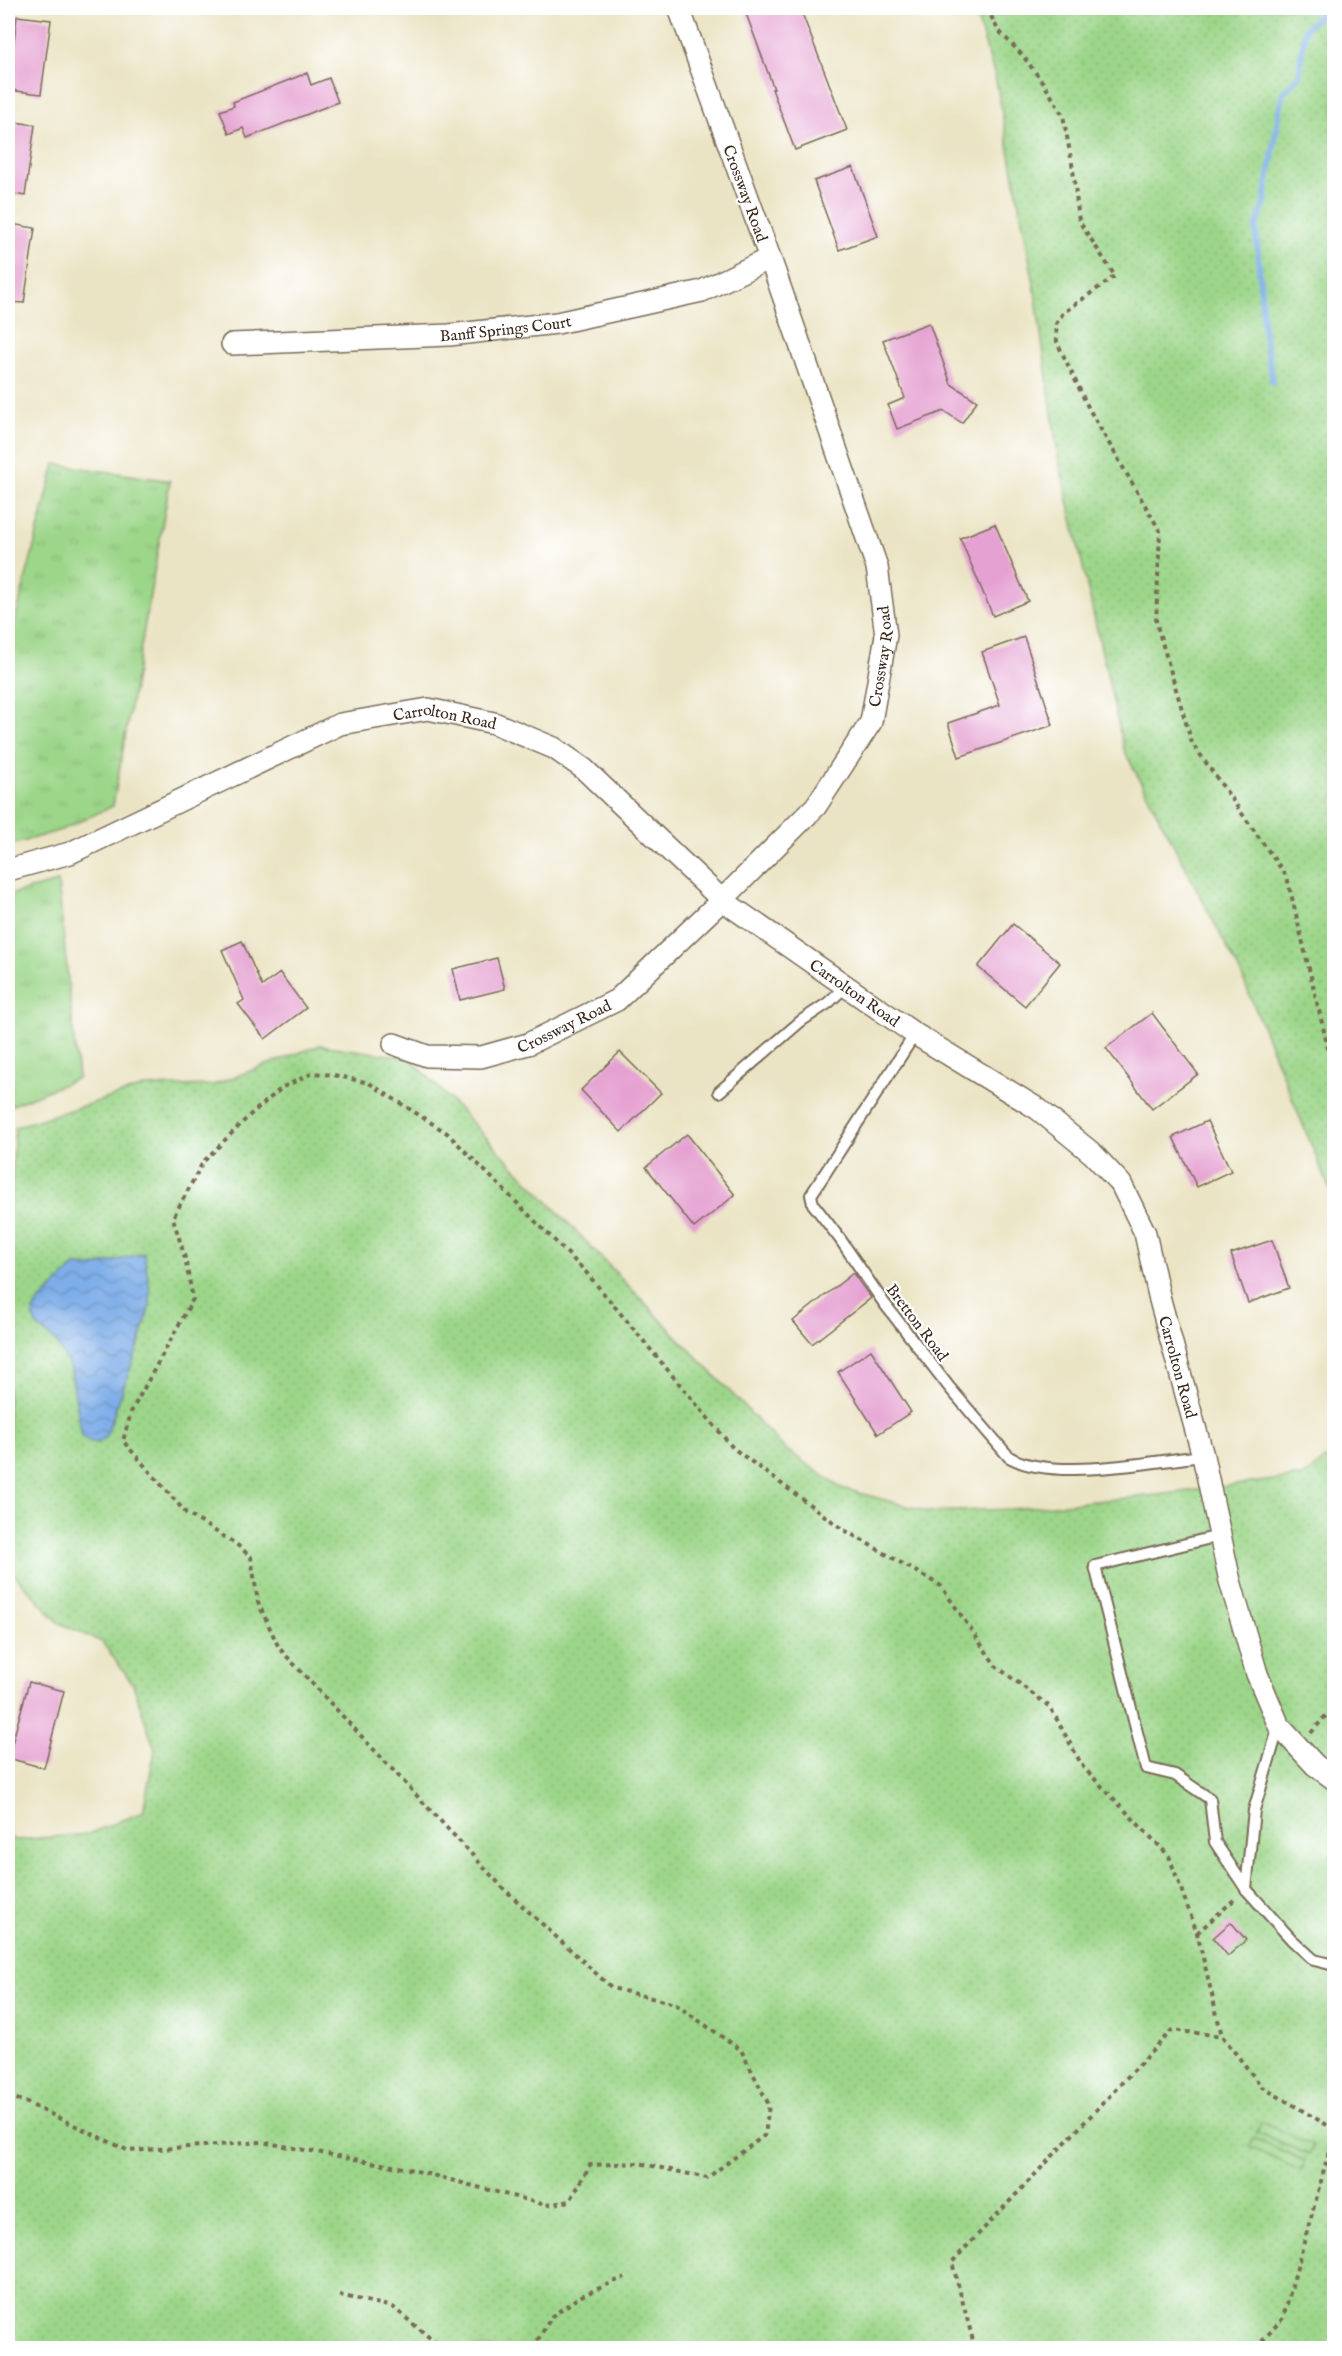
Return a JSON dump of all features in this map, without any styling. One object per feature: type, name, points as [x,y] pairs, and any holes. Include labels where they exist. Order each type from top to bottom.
[{"type":"street","name":"Crossway Road","points":[[394,1044],[427,1056],[480,1057],[528,1044],[617,999],[722,900],[816,806],[871,722],[886,635],[877,567],[770,258],[679,8]]},
{"type":"street","name":"Banff Springs Court","points":[[232,344],[449,335],[557,323],[702,291],[770,258]]},
{"type":"street","name":"Carrolton Road","points":[[8,870],[70,853],[340,724],[428,709],[494,723],[554,748],[584,769],[722,900],[915,1034],[1038,1109],[1093,1154],[1121,1184],[1145,1233],[1160,1300],[1203,1456],[1219,1536],[1257,1674],[1279,1726],[1316,1765],[1335,1779]]},
{"type":"lane","points":[[719,1092],[801,1021],[828,1003],[846,986]]},
{"type":"lane","name":"Bretton Road","points":[[915,1034],[811,1195],[813,1204],[905,1331],[1009,1457],[1021,1464],[1091,1468],[1203,1456]]},
{"type":"lane","points":[[1219,1536],[1095,1566],[1146,1768],[1175,1775],[1210,1799],[1215,1842],[1246,1888],[1292,1940],[1314,1960],[1335,1965]]},
{"type":"lane","points":[[1246,1888],[1254,1810],[1279,1726]]},
{"type":"path","points":[[987,8],[998,30],[1023,56],[1063,115],[1073,169],[1079,221],[1115,276],[1063,313],[1056,324],[1057,342],[1089,409],[1160,531],[1156,622],[1192,743],[1287,877],[1335,1072]]},
{"type":"path","points":[[8,2096],[26,2102],[129,2151],[262,2142],[409,2169],[546,2205],[570,2201],[590,2165],[639,2163],[707,2178],[765,2134],[769,2105],[741,2050],[675,2004],[612,1988],[504,1889],[279,1648],[258,1602],[251,1557],[236,1544],[186,1513],[123,1441],[131,1412],[193,1299],[185,1258],[172,1218],[203,1162],[251,1114],[283,1087],[314,1073],[369,1083],[447,1133],[585,1271],[733,1448],[844,1530],[941,1586],[996,1665],[1050,1707],[1083,1767],[1169,1856],[1197,1933],[1222,2036],[1262,2087],[1335,2129]]},
{"type":"path","points":[[1299,1748],[1335,1706]]},
{"type":"path","points":[[1197,1933],[1246,1888]]},
{"type":"path","points":[[975,2349],[952,2262],[1172,2030],[1222,2036]]},
{"type":"path","points":[[1256,2349],[1283,2318],[1335,2134]]},
{"type":"path","points":[[532,2349],[552,2316],[579,2297],[625,2277]]},
{"type":"path","points":[[339,2295],[393,2307],[442,2349]]},
{"type":"green space","points":[[974,8],[1334,8],[1334,1200],[1241,974],[1124,750],[1058,456],[1034,284],[996,80]]},
{"type":"green space","points":[[55,464],[170,481],[113,806],[61,830],[8,846],[8,648]]},
{"type":"green space","points":[[58,882],[78,1078],[8,1107],[8,895]]},
{"type":"green space","points":[[320,1045],[410,1058],[784,1448],[841,1488],[929,1512],[1011,1509],[1158,1495],[1305,1476],[1334,1452],[1334,2348],[8,2348],[8,1837],[17,1840],[88,1834],[143,1812],[155,1750],[133,1684],[102,1642],[59,1623],[8,1568],[8,1230],[15,1127],[144,1087],[213,1085]]},
{"type":"green space","points":[[1261,2122],[1313,2146],[1309,2155],[1257,2132]]},
{"type":"green space","points":[[1254,2138],[1305,2161],[1302,2171],[1249,2147]]},
{"type":"water","points":[[144,1253],[150,1305],[140,1342],[106,1436],[99,1443],[91,1442],[82,1436],[70,1366],[55,1341],[36,1325],[33,1311],[75,1266],[93,1267]]},
{"type":"building","points":[[744,8],[800,8],[847,130],[795,150]]},
{"type":"building","points":[[17,16],[51,20],[41,94],[8,90]]},
{"type":"building","points":[[307,73],[311,85],[329,78],[338,102],[247,138],[243,128],[229,134],[220,111],[234,106],[233,102]]},
{"type":"building","points":[[8,121],[35,125],[25,196],[8,193]]},
{"type":"building","points":[[853,167],[878,236],[839,250],[814,181]]},
{"type":"building","points":[[11,224],[35,228],[24,303],[8,302],[8,244]]},
{"type":"building","points":[[929,323],[951,384],[977,401],[962,423],[944,411],[897,429],[888,405],[905,398],[883,340]]},
{"type":"building","points":[[995,524],[1028,601],[993,616],[960,538]]},
{"type":"building","points":[[1024,637],[1053,725],[959,757],[948,723],[1000,705],[982,652]]},
{"type":"building","points":[[1013,924],[1060,963],[1025,1006],[978,967]]},
{"type":"building","points":[[242,941],[262,986],[280,973],[306,1008],[265,1039],[238,1004],[244,1000],[222,950]]},
{"type":"building","points":[[497,958],[505,989],[460,1000],[453,969]]},
{"type":"building","points":[[1152,1013],[1198,1074],[1152,1109],[1106,1048]]},
{"type":"building","points":[[620,1052],[661,1093],[621,1132],[581,1090]]},
{"type":"building","points":[[1207,1121],[1231,1171],[1197,1187],[1173,1137]]},
{"type":"building","points":[[687,1134],[735,1195],[694,1228],[646,1167]]},
{"type":"building","points":[[1272,1240],[1289,1288],[1248,1303],[1231,1254]]},
{"type":"building","points":[[853,1273],[871,1298],[812,1344],[793,1321]]},
{"type":"building","points":[[871,1350],[911,1412],[878,1434],[838,1372]]},
{"type":"building","points":[[29,1682],[64,1691],[44,1768],[8,1758]]},
{"type":"building","points":[[1231,1922],[1246,1940],[1228,1956],[1213,1938]]},
{"type":"waterway","points":[[1273,382],[1264,333],[1256,228],[1265,201],[1282,94],[1299,76],[1305,29],[1326,8]]}]
